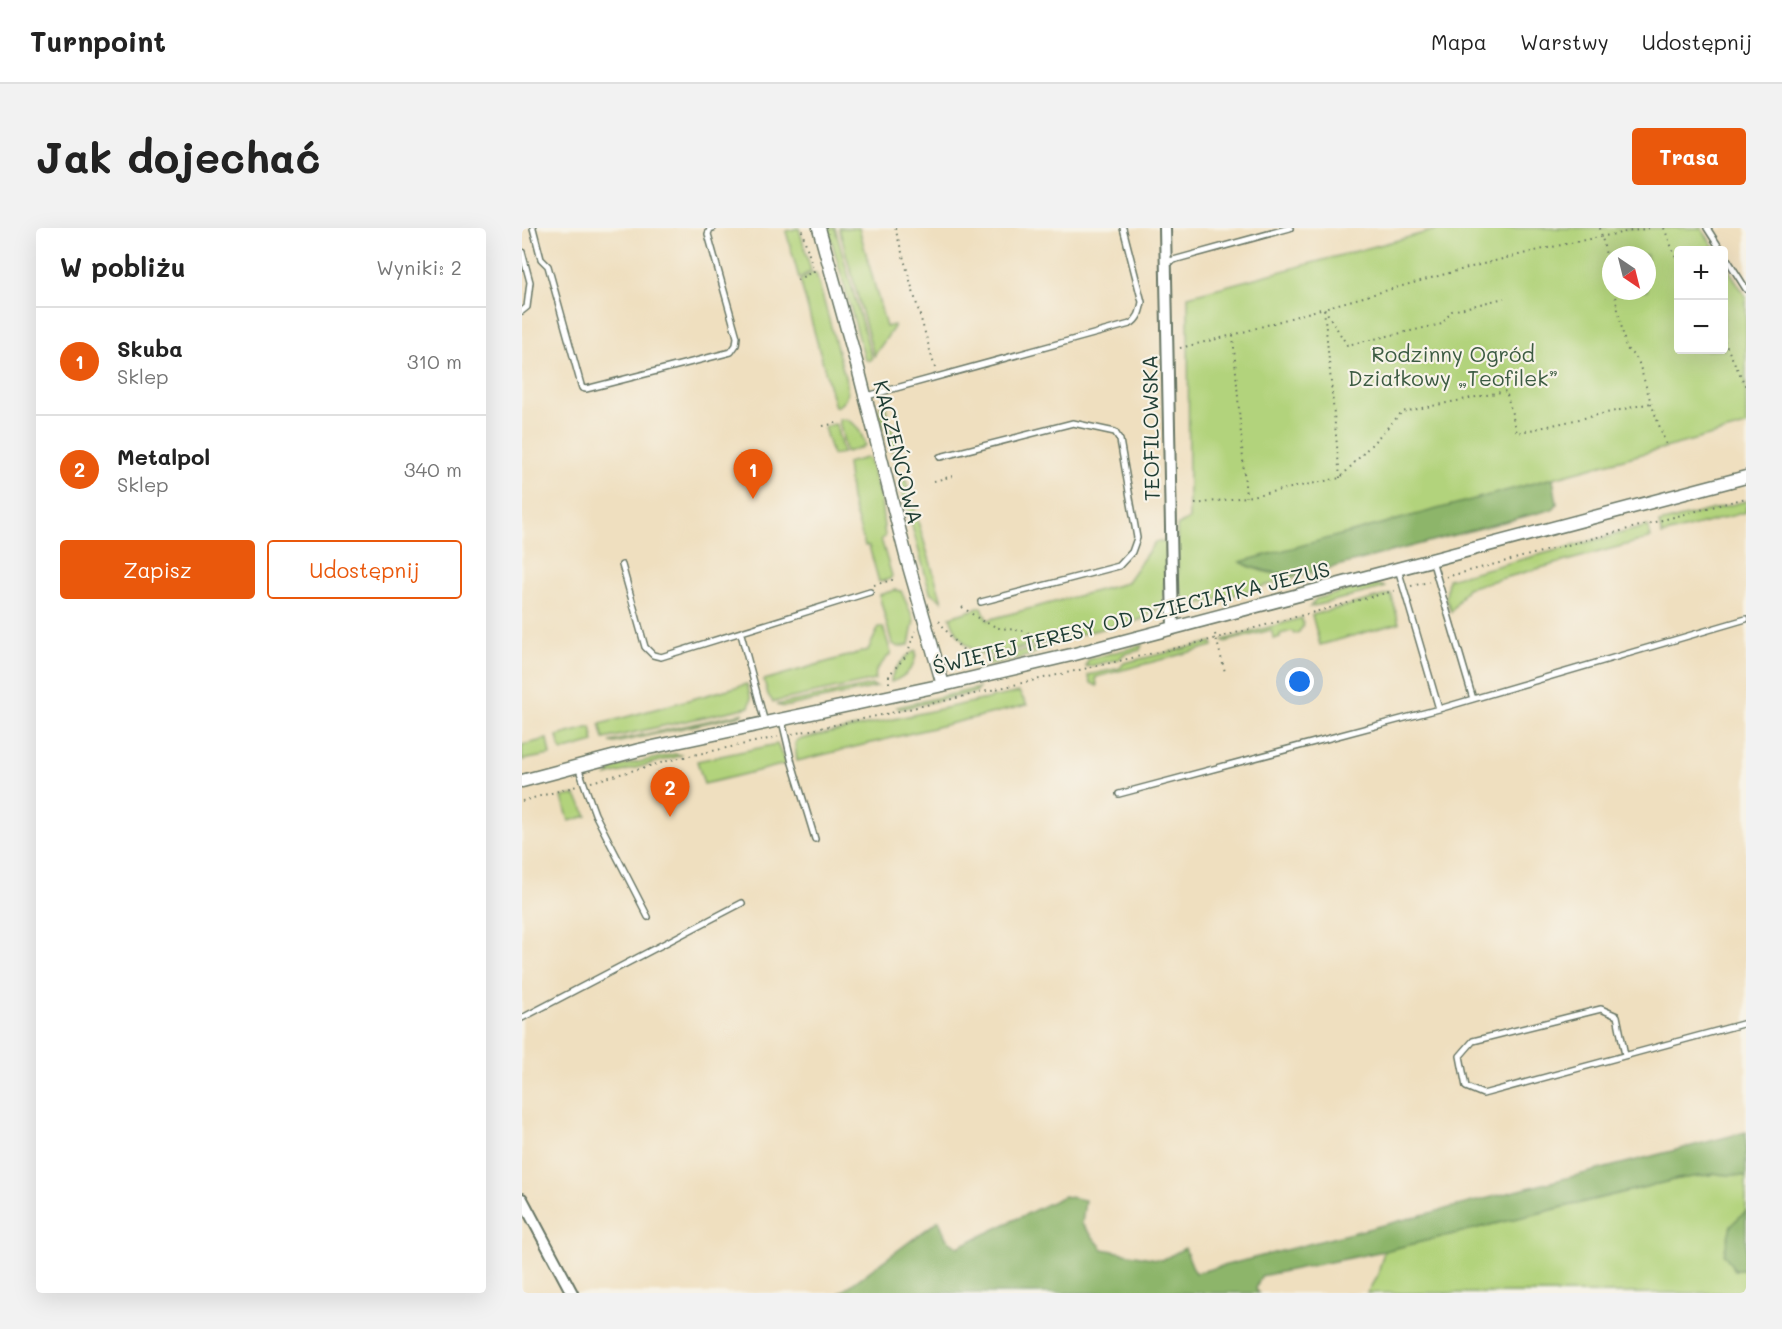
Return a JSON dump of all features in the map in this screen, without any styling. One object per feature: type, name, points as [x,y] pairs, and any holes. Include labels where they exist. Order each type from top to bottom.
[{"type":"street","name":"KACZEŃCOWA","points":[[819,228],[900,536],[943,685]]},
{"type":"street","name":"TEOFILOWSKA","points":[[1165,228],[1173,628]]},
{"type":"street","name":"ŚWIĘTEJ TERESY OD DZIECIĄTKA JEZUS","points":[[522,781],[639,750],[943,685],[1071,655],[1746,477]]},
{"type":"street","points":[[522,1199],[572,1293]]},
{"type":"lane","points":[[533,228],[541,259],[548,266],[581,385],[586,389],[731,352],[736,345],[737,337],[708,234],[711,228]]},
{"type":"lane","points":[[865,397],[1136,321],[1142,302],[1124,228]]},
{"type":"lane","points":[[1166,262],[1290,228]]},
{"type":"lane","points":[[1707,228],[1718,246]]},
{"type":"lane","points":[[522,252],[530,282],[527,307],[522,311]]},
{"type":"lane","points":[[1728,261],[1746,289]]},
{"type":"lane","points":[[940,457],[1073,423],[1115,432],[1120,440],[1137,538],[1132,552],[1119,566],[981,602]]},
{"type":"lane","points":[[1432,560],[1473,699]]},
{"type":"lane","points":[[622,565],[645,647],[653,655],[660,657],[741,634],[870,592]]},
{"type":"lane","points":[[1398,569],[1438,709]]},
{"type":"lane","points":[[1119,794],[1438,709],[1746,620]]},
{"type":"lane","points":[[741,634],[765,723]]},
{"type":"lane","points":[[782,719],[792,763],[815,839]]},
{"type":"lane","points":[[578,766],[595,814],[648,917]]},
{"type":"lane","points":[[522,1018],[742,903]]},
{"type":"lane","points":[[1625,1055],[1617,1016],[1601,1009],[1473,1041],[1460,1056],[1466,1087],[1483,1094],[1746,1023]]},
{"type":"path","points":[[798,280],[814,271],[801,228]]},
{"type":"path","points":[[895,228],[937,376]]},
{"type":"path","points":[[1600,228],[1604,246]]},
{"type":"path","points":[[1168,348],[1188,347],[1461,270],[1602,235],[1651,228]]},
{"type":"path","points":[[1664,228],[1674,253]]},
{"type":"path","points":[[1324,308],[1347,345],[1442,324],[1452,311],[1504,298]]},
{"type":"path","points":[[1616,300],[1626,348],[1638,360],[1667,447]]},
{"type":"path","points":[[1324,308],[1340,478]]},
{"type":"path","points":[[1233,335],[1246,497]]},
{"type":"path","points":[[1728,349],[1746,387]]},
{"type":"path","points":[[1195,504],[1246,497],[1340,478],[1402,412],[1506,391],[1517,433],[1651,403]]},
{"type":"path","points":[[823,426],[837,423]]},
{"type":"path","points":[[934,481],[957,475]]},
{"type":"path","points":[[522,801],[675,759],[895,712],[1216,638],[1746,498]]},
{"type":"path","points":[[874,585],[892,580],[894,576]]},
{"type":"path","points":[[962,607],[982,621],[999,628],[1025,631],[1047,643]]},
{"type":"path","points":[[889,684],[889,675],[907,654],[915,629],[924,616],[943,625],[956,643],[973,659],[976,667]]},
{"type":"path","points":[[1215,634],[1225,672]]},
{"type":"path","points":[[894,707],[895,712]]},
{"type":"green space","points":[[799,228],[811,271],[799,278],[786,231]]},
{"type":"green space","points":[[828,228],[835,228],[872,359],[869,361],[865,359]]},
{"type":"green space","points":[[839,228],[859,228],[886,327],[894,325],[874,356]]},
{"type":"green space","name":"Rodzinny Ogród Działkowy „Teofilek”","points":[[1443,228],[1701,228],[1713,246],[1674,246],[1674,354],[1728,354],[1728,268],[1746,297],[1746,426],[1241,562],[1263,571],[1303,575],[1204,603],[1183,600],[1178,579],[1177,526],[1189,519],[1188,296]]},
{"type":"green space","points":[[816,273],[847,384],[846,398],[835,407],[800,280]]},
{"type":"green space","points":[[883,399],[899,454],[891,450],[879,410]]},
{"type":"green space","points":[[839,420],[852,422],[858,428],[865,445],[861,448],[846,452]]},
{"type":"green space","points":[[834,424],[843,453],[832,455],[824,427]]},
{"type":"green space","points":[[869,459],[881,501],[885,537],[881,539],[892,576],[890,579],[879,582],[869,546],[865,546],[851,499],[847,463]]},
{"type":"green space","points":[[904,475],[942,601],[930,592],[900,482]]},
{"type":"green space","points":[[1553,478],[1557,504],[1553,509],[1303,575],[1271,572],[1240,562]]},
{"type":"green space","points":[[1746,501],[1746,512],[1662,535],[1659,523]]},
{"type":"green space","points":[[1648,526],[1651,538],[1467,588],[1451,612],[1446,598],[1448,579]]},
{"type":"green space","points":[[1155,542],[1167,542],[1163,605],[1140,620],[991,655],[976,652],[970,648],[960,637],[950,617],[982,607],[987,620],[1126,583]]},
{"type":"green space","points":[[1373,584],[1386,587],[1310,607],[1316,599]]},
{"type":"green space","points":[[895,590],[901,591],[914,620],[909,645],[898,647],[892,643],[879,595]]},
{"type":"green space","points":[[1391,594],[1399,623],[1320,645],[1312,615]]},
{"type":"green space","points":[[1302,618],[1303,626],[1299,632],[1294,634],[1292,631],[1280,634],[1280,637],[1274,639],[1271,630],[1224,642],[1223,640]]},
{"type":"green space","points":[[879,627],[883,627],[891,653],[876,670],[875,680],[773,702],[768,695],[764,680],[868,650]]},
{"type":"green space","points":[[1212,642],[1213,646],[1096,677],[1097,686],[1091,683],[1088,675],[1120,668],[1124,663]]},
{"type":"green space","points":[[1055,643],[1028,656],[987,665],[990,659]]},
{"type":"green space","points":[[1142,645],[1140,650],[1124,654],[1119,659],[1086,667],[1090,659]]},
{"type":"green space","points":[[916,651],[916,657],[909,671],[891,682],[893,673],[900,664],[908,655]]},
{"type":"green space","points":[[747,684],[751,699],[749,707],[604,739],[600,724]]},
{"type":"green space","points":[[871,685],[877,687],[784,707],[776,705]]},
{"type":"green space","points":[[979,688],[976,692],[900,709],[897,707]]},
{"type":"green space","points":[[1019,692],[1027,705],[797,761],[795,744],[797,740]]},
{"type":"green space","points":[[744,713],[615,743],[610,742]]},
{"type":"green space","points":[[591,727],[594,742],[562,751],[560,749],[557,736]]},
{"type":"green space","points":[[547,739],[550,755],[522,760],[522,745]]},
{"type":"green space","points":[[777,744],[786,764],[704,784],[697,761]]},
{"type":"green space","points":[[674,754],[682,755],[607,776],[617,767]]},
{"type":"green space","points":[[576,796],[587,816],[569,821],[562,797]]},
{"type":"green space","points":[[1746,1132],[1746,1176],[1715,1174],[1678,1179],[1384,1251],[1261,1276],[1256,1289],[1259,1293],[840,1293],[939,1220],[946,1238],[958,1247],[1064,1196],[1085,1200],[1082,1224],[1103,1249],[1162,1260],[1185,1248],[1195,1273]]},
{"type":"green space","points":[[1715,1174],[1746,1176],[1746,1211],[1731,1226],[1735,1270],[1746,1270],[1746,1293],[1367,1293],[1378,1274],[1384,1251],[1678,1179]]},
{"type":"green space","points":[[1746,1211],[1746,1270],[1735,1270],[1724,1254],[1731,1225]]},
{"type":"place","name":"Skuba","points":[[753,499]]},
{"type":"place","name":"Metalpol","points":[[670,817]]}]
